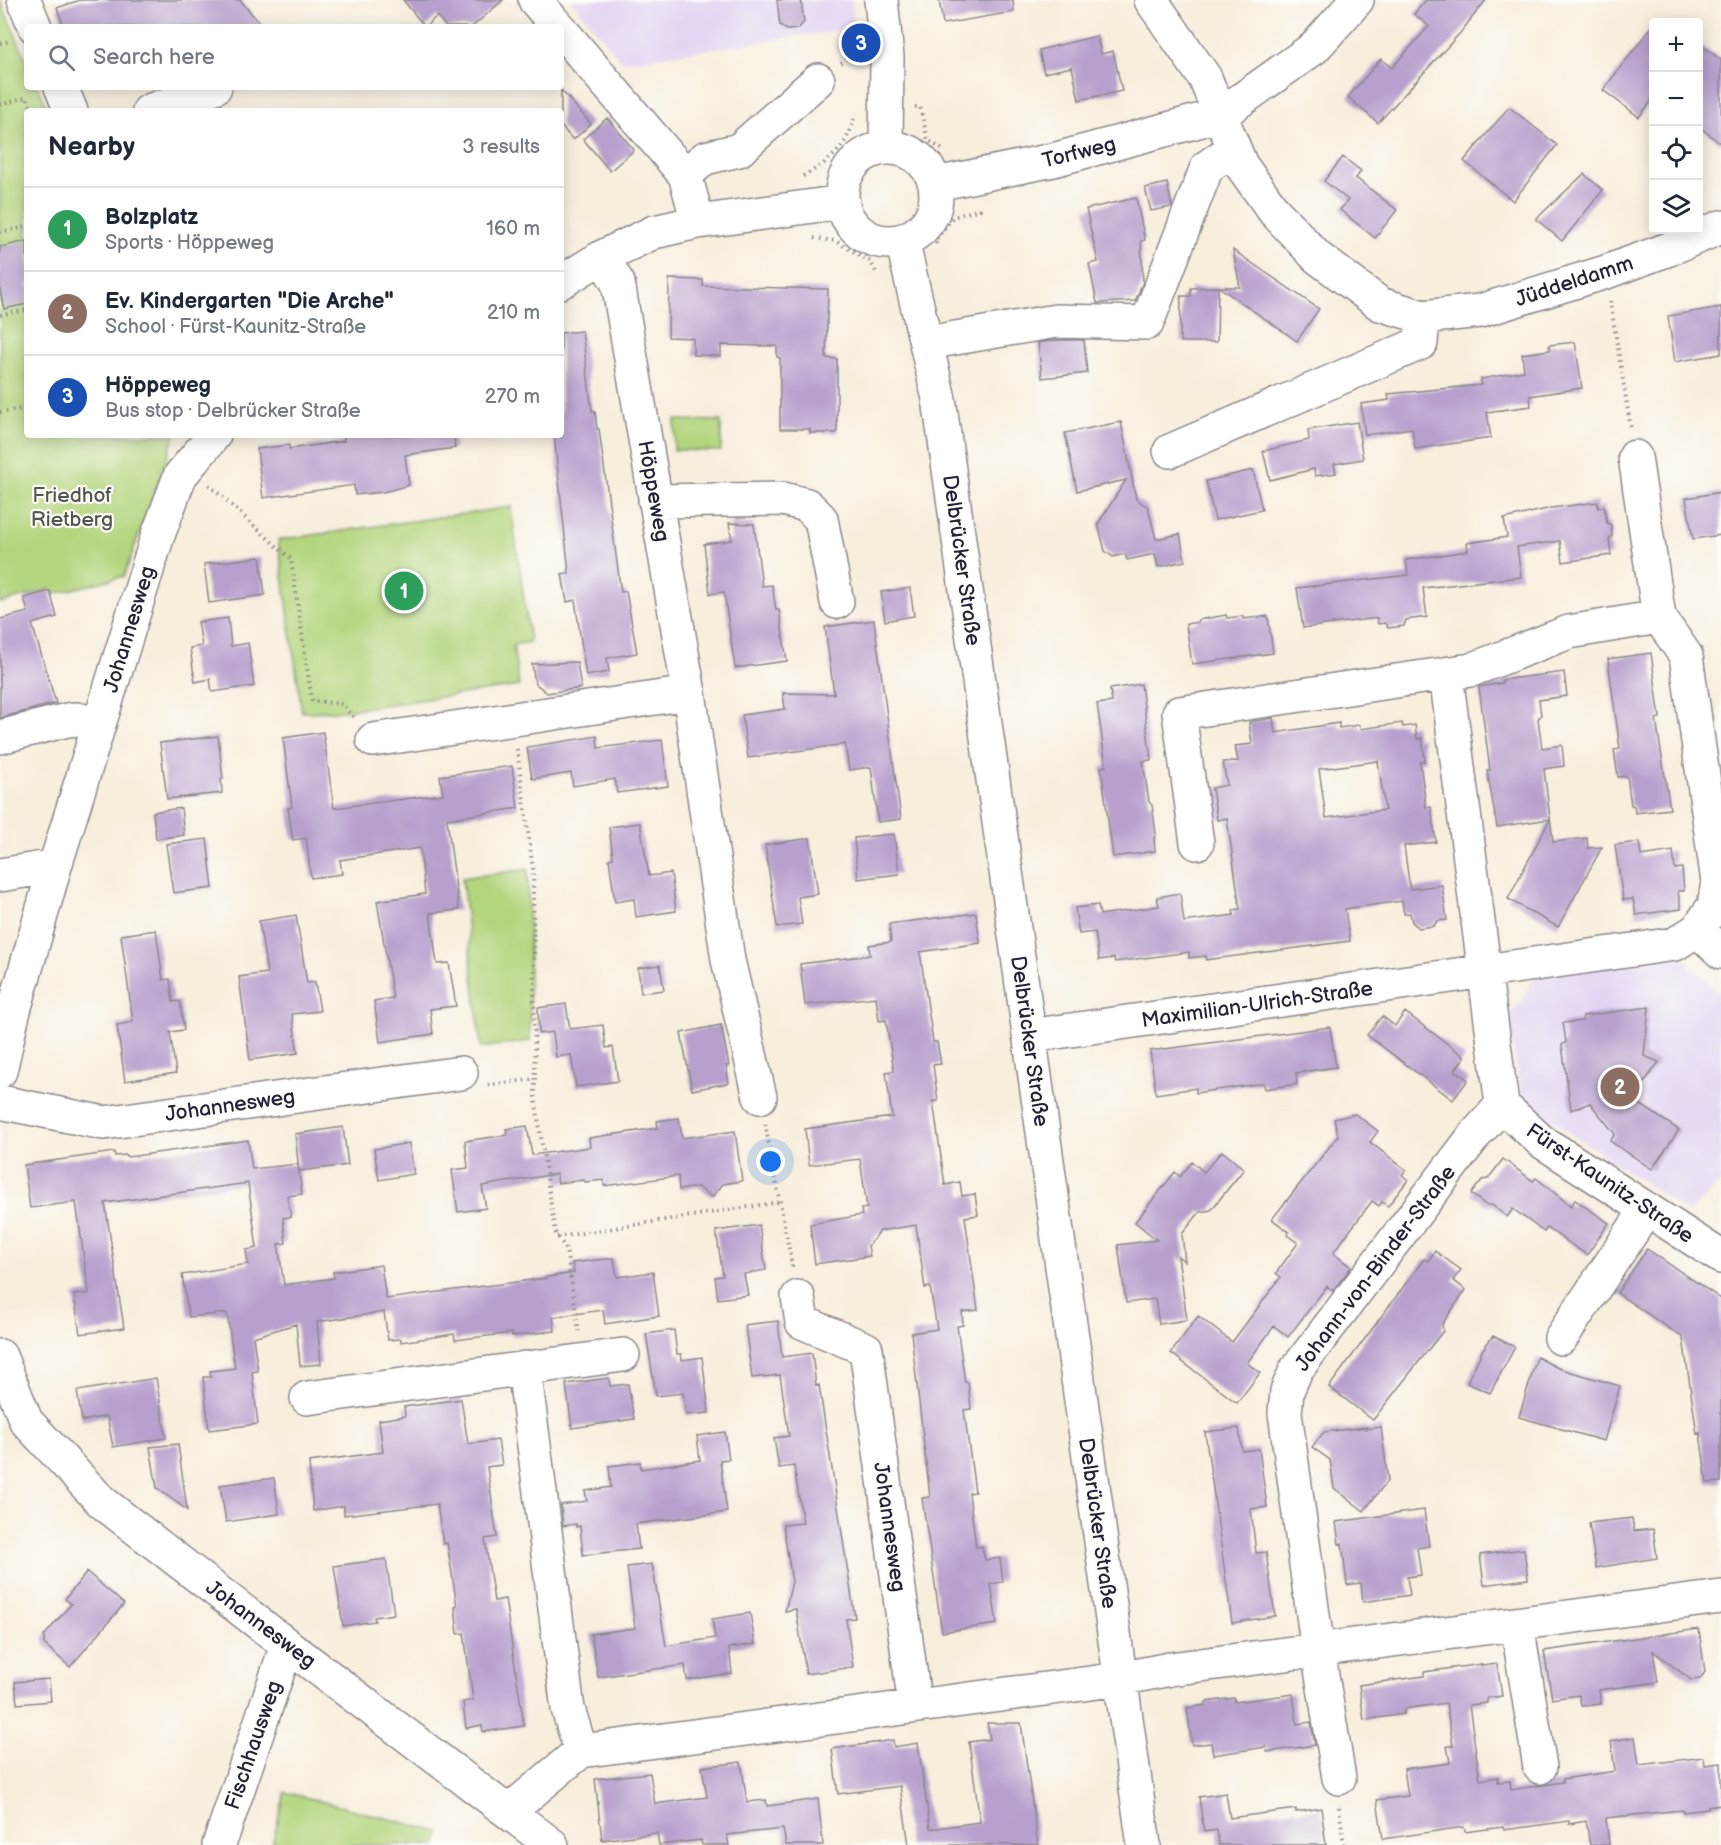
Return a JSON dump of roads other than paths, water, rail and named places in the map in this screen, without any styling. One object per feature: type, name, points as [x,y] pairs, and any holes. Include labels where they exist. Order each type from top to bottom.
[{"type":"street","points":[[24,0],[34,24]]},
{"type":"street","points":[[535,0],[556,24]]},
{"type":"street","points":[[881,0],[886,57],[886,148]]},
{"type":"street","points":[[1150,0],[1205,78],[1220,115]]},
{"type":"street","name":"Torfweg","points":[[936,184],[1053,160],[1220,115],[1314,48],[1357,0]]},
{"type":"street","points":[[564,34],[685,175],[698,222]]},
{"type":"street","points":[[685,175],[705,158],[739,150],[818,80]]},
{"type":"street","points":[[62,90],[70,108]]},
{"type":"street","points":[[157,108],[207,90]]},
{"type":"street","name":"Jüddeldamm","points":[[1220,115],[1241,165],[1274,212],[1317,257],[1380,304],[1423,317],[1480,311],[1606,272],[1669,249],[1721,226]]},
{"type":"street","points":[[886,148],[900,148],[912,153],[923,161],[936,184],[937,199],[930,219],[915,235],[902,240],[886,242],[871,238],[857,230],[847,217],[842,202],[842,186],[848,172],[858,159],[871,151],[886,148]]},
{"type":"street","points":[[926,343],[1056,321],[1147,323],[1207,166],[1234,148]]},
{"type":"street","points":[[564,280],[602,257],[654,232],[698,222],[842,202]]},
{"type":"street","name":"Delbrücker Straße","points":[[902,240],[939,399],[1144,1845]]},
{"type":"street","name":"Höppeweg","points":[[602,257],[618,283],[689,693],[728,960],[760,1097]]},
{"type":"street","points":[[1170,452],[1421,343],[1423,317]]},
{"type":"street","name":"Johannesweg","points":[[0,1071],[12,1014],[54,866],[157,538],[180,476],[210,438]]},
{"type":"street","name":"Maximilian-Ulrich-Straße","points":[[1029,1036],[1676,944],[1697,930],[1714,906],[1718,882],[1686,656],[1659,617],[1635,457]]},
{"type":"street","points":[[656,501],[783,499],[807,505],[821,519],[837,602]]},
{"type":"street","points":[[1197,843],[1179,713],[1471,670],[1569,632],[1659,617]]},
{"type":"street","points":[[1446,675],[1502,1105]]},
{"type":"street","points":[[373,740],[689,693]]},
{"type":"street","points":[[0,737],[74,719],[99,725]]},
{"type":"street","points":[[0,875],[54,866]]},
{"type":"street","points":[[1697,930],[1721,952]]},
{"type":"street","name":"Johannesweg","points":[[0,1102],[104,1123],[461,1073]]},
{"type":"street","name":"Fürst-Kaunitz-Straße","points":[[1502,1105],[1541,1141],[1721,1257]]},
{"type":"street","name":"Johann-von-Binder-Straße","points":[[1318,1651],[1285,1413],[1287,1391],[1296,1370],[1475,1135],[1502,1105]]},
{"type":"street","points":[[1561,1338],[1647,1209]]},
{"type":"street","name":"Johannesweg","points":[[798,1297],[802,1322],[866,1348],[915,1706]]},
{"type":"street","points":[[307,1398],[623,1355]]},
{"type":"street","name":"Johannesweg","points":[[0,1356],[13,1427],[102,1502],[552,1845]]},
{"type":"street","points":[[524,1368],[568,1709],[581,1751]]},
{"type":"street","points":[[510,1811],[581,1751],[1120,1679],[1170,1669],[1721,1600]]},
{"type":"street","points":[[1517,1624],[1540,1767]]},
{"type":"street","name":"Fischhausweg","points":[[219,1845],[287,1645]]},
{"type":"street","points":[[1318,1651],[1339,1778]]},
{"type":"place","name":"Höppeweg","points":[[861,43]]},
{"type":"place","name":"Bolzplatz","points":[[404,591]]},
{"type":"place","name":"Ev. Kindergarten \"Die Arche\"","points":[[1620,1087]]},
{"type":"park label","name":"Friedhof Rietberg","points":[[72,507]]}]
